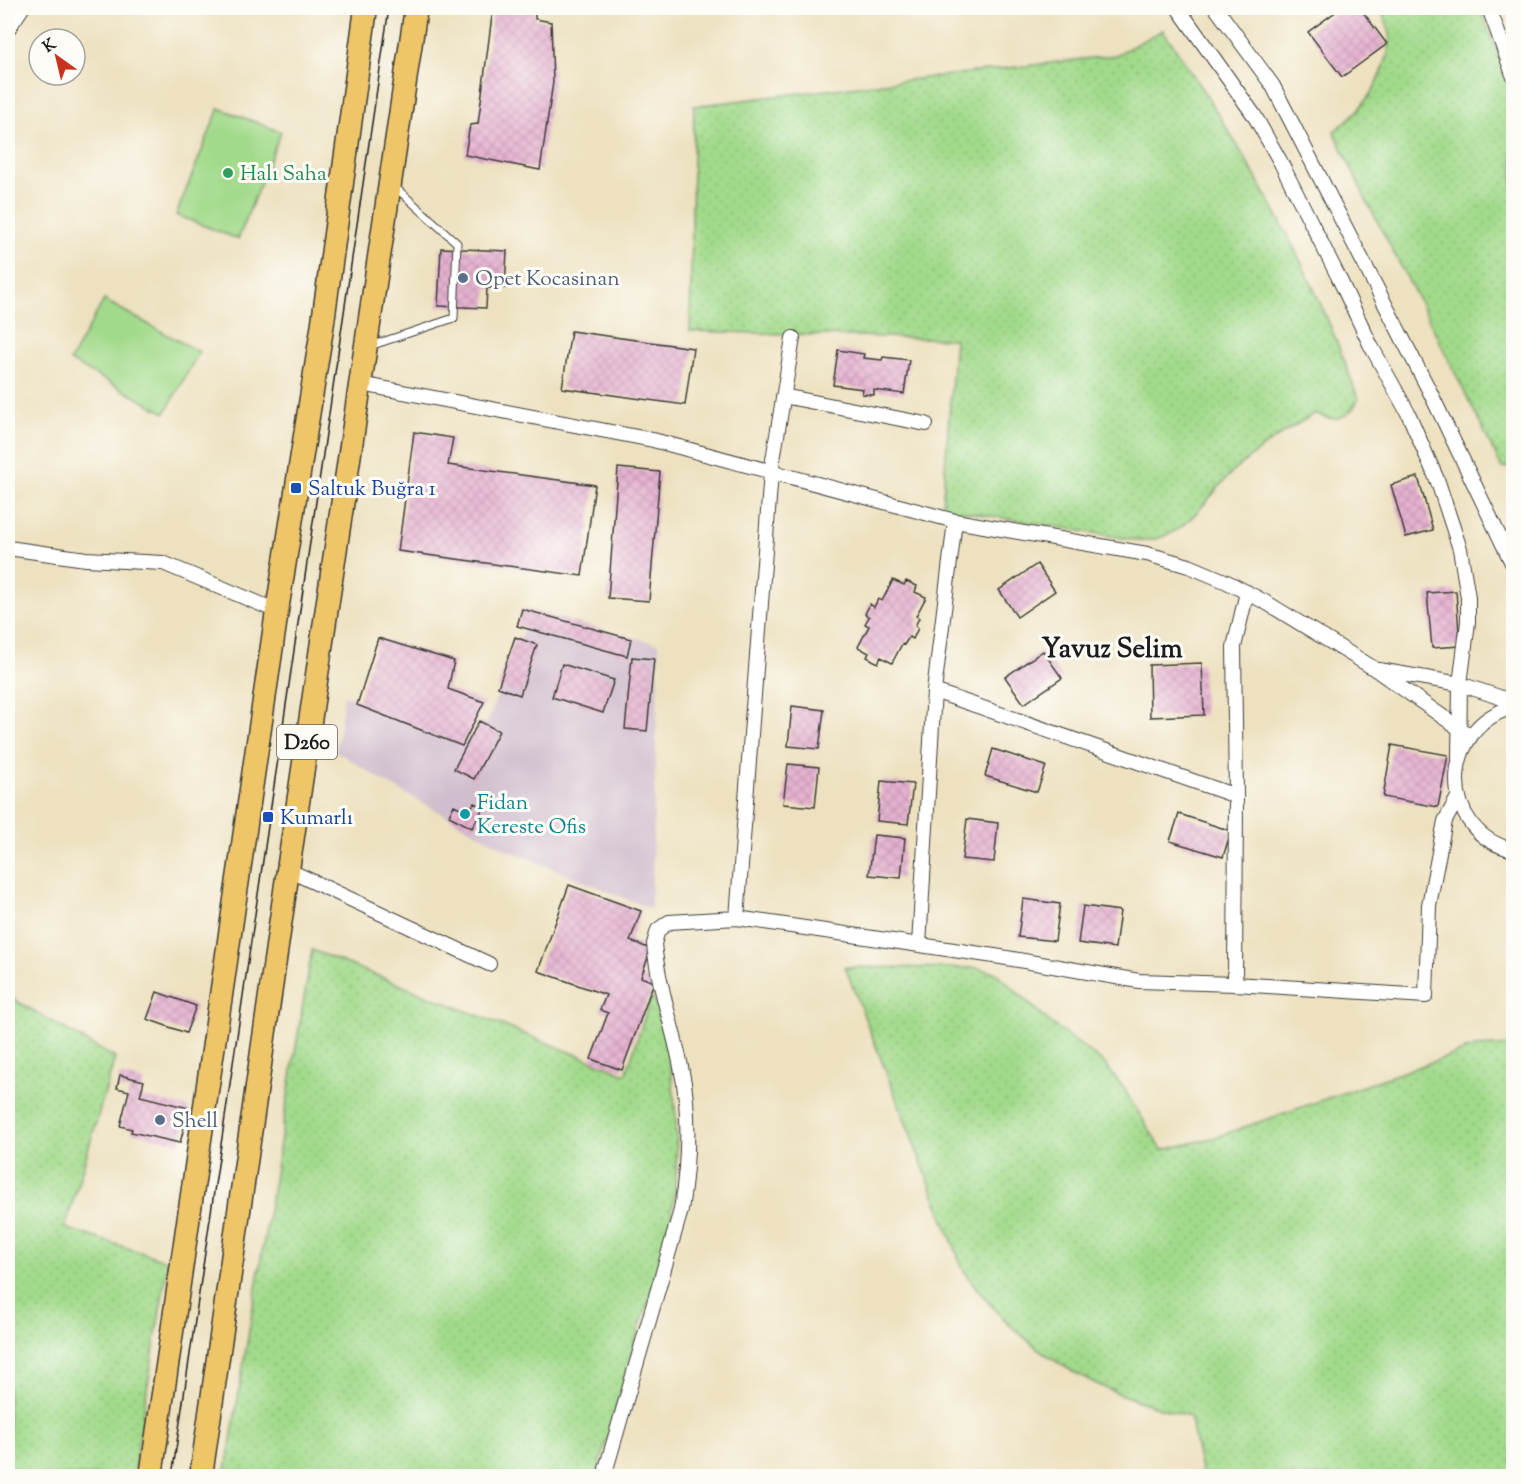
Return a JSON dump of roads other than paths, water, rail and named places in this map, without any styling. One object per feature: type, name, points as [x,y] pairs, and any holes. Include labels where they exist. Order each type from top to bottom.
[{"type":"highway","name":"D260","points":[[151,1476],[277,611],[322,329],[366,8]]},
{"type":"highway","name":"D260","points":[[201,1476],[416,8]]},
{"type":"street","points":[[8,29],[22,8]]},
{"type":"street","points":[[1178,8],[1265,134],[1305,208],[1370,344],[1390,378],[1424,449],[1455,532],[1465,573],[1468,622],[1460,684],[1464,733],[1456,784],[1458,797],[1466,815],[1477,830],[1498,845],[1514,850]]},
{"type":"street","points":[[1216,8],[1272,86],[1425,382],[1514,567]]},
{"type":"street","points":[[1489,8],[1514,77]]},
{"type":"street","points":[[737,918],[771,472],[793,338]]},
{"type":"street","points":[[361,384],[653,440],[955,521],[1147,554],[1189,566],[1247,592],[1375,669],[1464,733]]},
{"type":"street","points":[[783,396],[926,424]]},
{"type":"street","points":[[919,945],[934,691],[955,521]]},
{"type":"street","points":[[8,548],[86,559],[163,563],[277,611]]},
{"type":"street","points":[[1234,984],[1236,796],[1234,647],[1247,592]]},
{"type":"street","points":[[1375,669],[1460,684],[1514,702]]},
{"type":"street","points":[[934,691],[1236,796]]},
{"type":"street","points":[[1464,733],[1488,718],[1514,708]]},
{"type":"street","points":[[604,1476],[681,1210],[685,1183],[687,1148],[682,1069],[654,952],[655,937],[663,925],[675,920],[737,918],[1139,981],[1234,984],[1426,996],[1429,905],[1445,821],[1458,797]]},
{"type":"street","points":[[288,870],[489,964]]},
{"type":"lane","points":[[365,348],[454,318],[457,243],[391,183]]},
{"type":"tram line","points":[[172,1476],[389,8]]},
{"type":"place","name":"Halı Saha","points":[[228,173]]},
{"type":"place","name":"Opet Kocasinan","points":[[463,278]]},
{"type":"place","name":"Saltuk Buğra 1","points":[[296,488]]},
{"type":"place","name":"Fidan Kereste Ofis","points":[[465,814]]},
{"type":"place","name":"Kumarlı","points":[[268,817]]},
{"type":"place","name":"Shell","points":[[160,1120]]},
{"type":"district","name":"Yavuz Selim","points":[[1112,648]]}]
